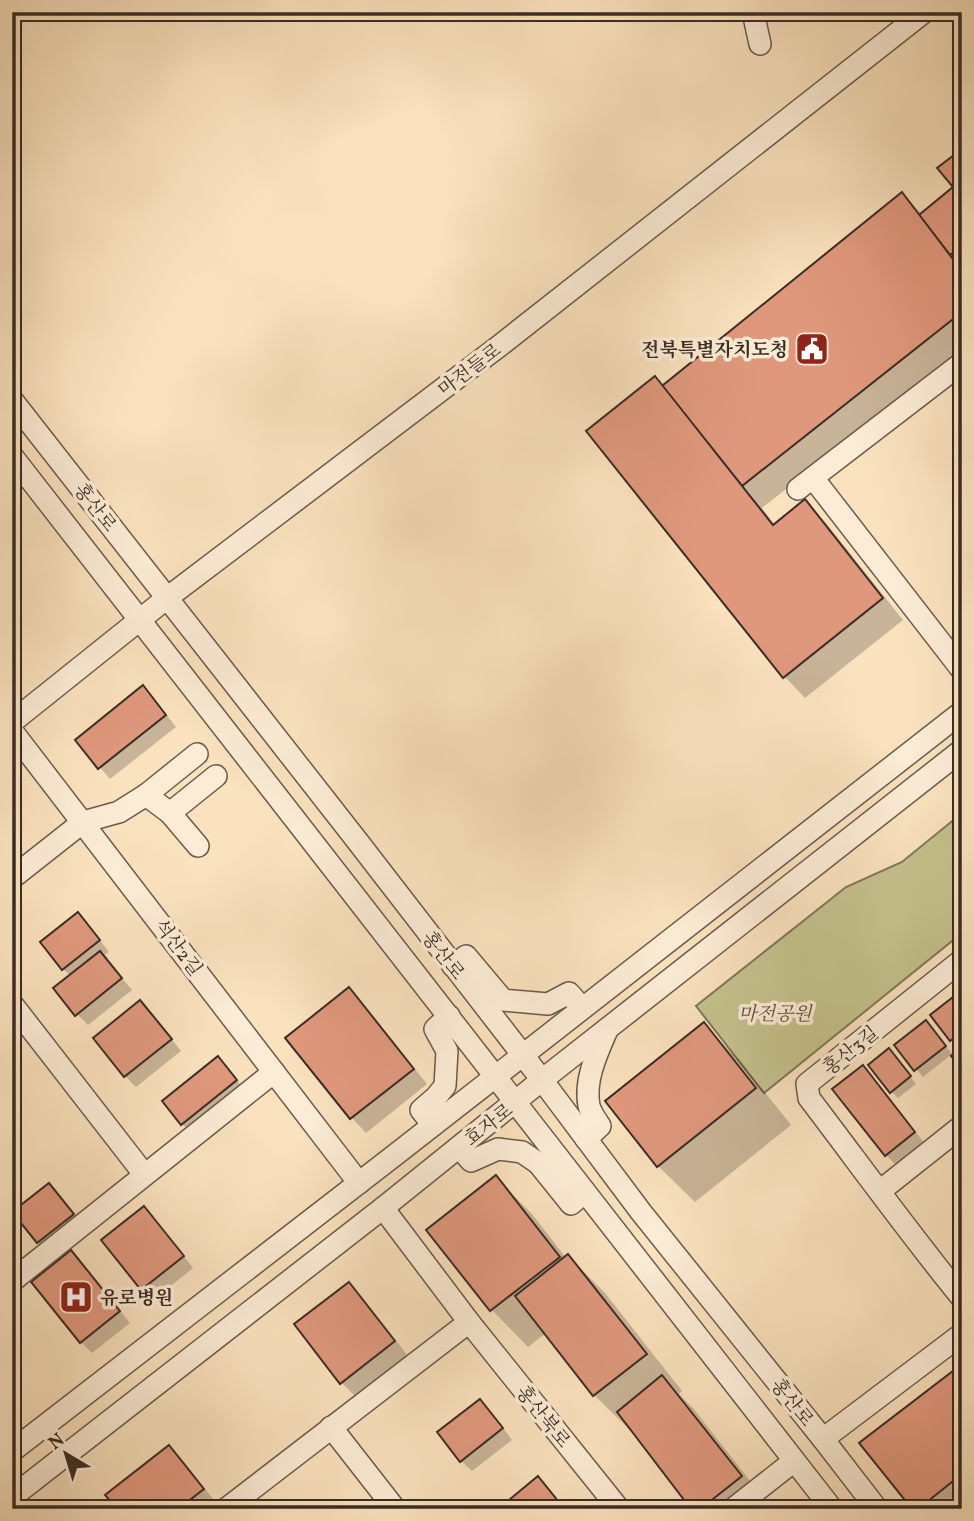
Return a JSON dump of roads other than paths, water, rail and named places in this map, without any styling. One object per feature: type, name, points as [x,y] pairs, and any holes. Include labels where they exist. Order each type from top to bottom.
[{"type":"street","points":[[753,12],[760,44]]},
{"type":"street","name":"마전들로","points":[[12,722],[167,598],[498,347],[924,12]]},
{"type":"street","points":[[962,363],[806,484],[962,670]]},
{"type":"street","name":"홍산로","points":[[12,400],[355,838],[641,1212],[877,1509]]},
{"type":"street","name":"홍산로","points":[[12,456],[832,1509]]},
{"type":"street","name":"효자로","points":[[12,1451],[962,712]]},
{"type":"street","name":"석산2길","points":[[12,731],[359,1183]]},
{"type":"street","name":"효자로","points":[[12,1497],[383,1208],[962,750]]},
{"type":"street","points":[[12,878],[83,822],[119,812],[197,754]]},
{"type":"street","points":[[170,813],[216,776]]},
{"type":"street","points":[[146,794],[170,813],[198,846]]},
{"type":"street","points":[[453,966],[467,956],[503,1000],[548,1004],[569,993],[582,1008]]},
{"type":"street","name":"홍산3길","points":[[880,1191],[808,1098],[807,1084],[962,960]]},
{"type":"street","points":[[12,1004],[144,1174]]},
{"type":"street","points":[[433,1125],[421,1110],[445,1086],[447,1051],[435,1029],[449,1016]]},
{"type":"street","points":[[586,1139],[600,1126],[589,1107],[589,1084],[595,1059],[608,1029]]},
{"type":"street","points":[[12,1281],[274,1072]]},
{"type":"street","points":[[962,1126],[880,1191],[962,1298]]},
{"type":"street","points":[[459,1147],[471,1161],[498,1149],[522,1152],[538,1163],[571,1204],[585,1192]]},
{"type":"street","name":"홍산북로","points":[[383,1208],[469,1322],[619,1509]]},
{"type":"street","points":[[226,1509],[469,1322]]},
{"type":"street","points":[[823,1438],[962,1334]]},
{"type":"street","points":[[331,1427],[394,1509]]},
{"type":"street","points":[[733,1509],[794,1461]]},
{"type":"place","name":"전북특별자치도청","points":[[812,349]]},
{"type":"place","name":"유로병원","points":[[76,1297]]},
{"type":"park label","name":"마전공원","points":[[775,1013]]}]
